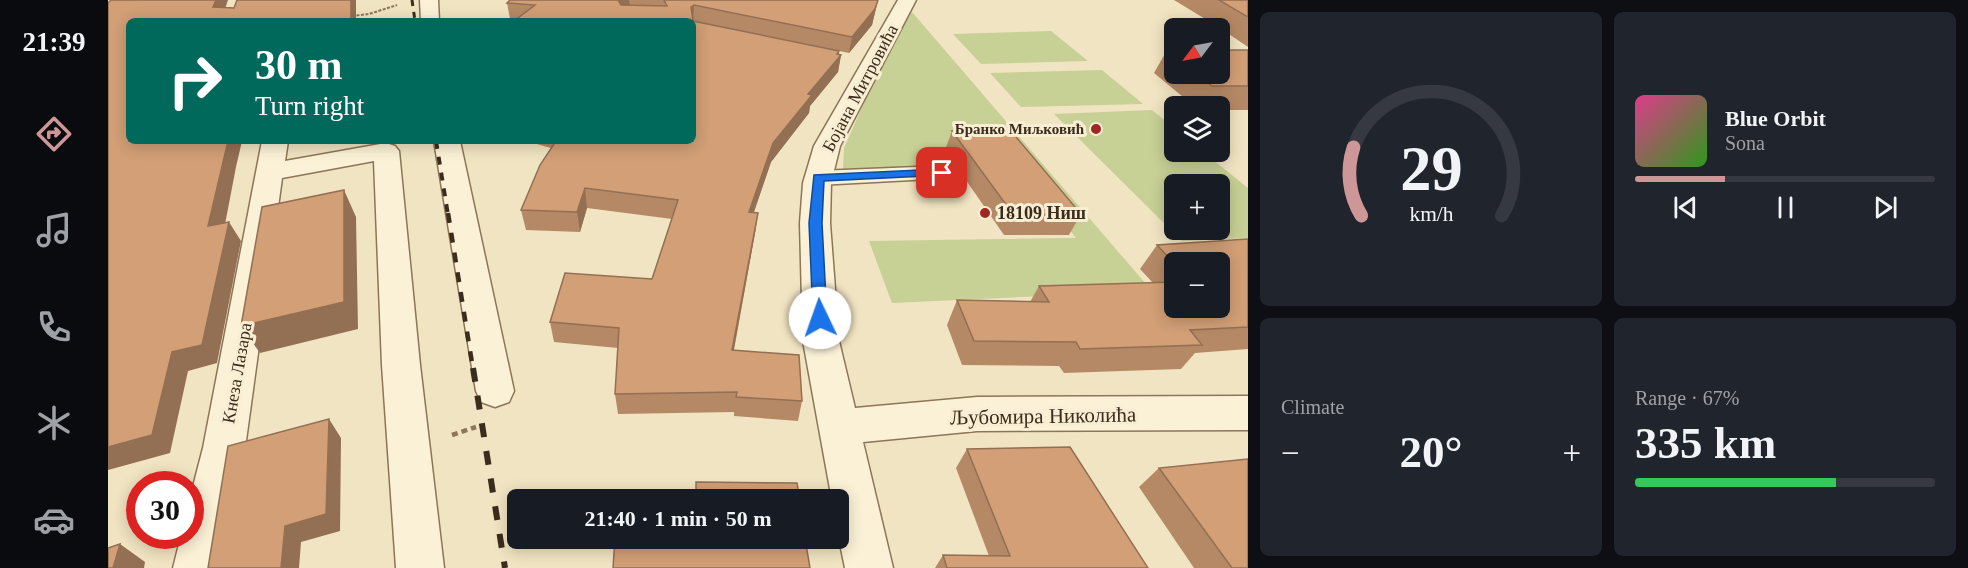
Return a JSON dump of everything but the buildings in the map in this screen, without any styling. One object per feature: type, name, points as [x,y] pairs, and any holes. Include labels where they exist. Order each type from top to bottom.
[{"type":"street","points":[[429,0],[430,18]]},
{"type":"street","name":"Бојана Митровића","points":[[869,568],[821,341],[816,223],[818,178],[827,146],[859,65],[907,0]]},
{"type":"street","points":[[448,144],[495,391]]},
{"type":"street","points":[[273,156],[386,152],[420,568]]},
{"type":"street","name":"Кнеза Лазара","points":[[197,568],[224,448],[273,156]]},
{"type":"street","name":"Љубомира Николића","points":[[839,428],[977,414],[1248,413]]},
{"type":"lane","points":[[818,178],[942,173]]},
{"type":"path","points":[[348,17],[369,14],[400,4]]},
{"type":"path","points":[[409,451],[482,424],[495,391]]},
{"type":"green space","points":[[912,12],[1152,291],[892,303],[869,241],[1076,238],[1006,148],[935,148],[940,167],[843,169],[844,148],[902,17]]},
{"type":"green space","points":[[1051,31],[1088,61],[981,64],[953,34]]},
{"type":"green space","points":[[1102,70],[1143,104],[1021,107],[990,73]]},
{"type":"green space","points":[[1152,110],[1164,120],[1164,162],[1216,162],[1248,188],[1248,238],[1230,239],[1230,174],[1164,174],[1164,223],[1054,114]]},
{"type":"railway","points":[[412,0],[415,18]]},
{"type":"railway","points":[[436,144],[448,215]]},
{"type":"railway","points":[[448,213],[473,369]]},
{"type":"railway","points":[[473,368],[505,568]]},
{"type":"place","name":"Бранко Миљковић","points":[[1096,129]]},
{"type":"place","name":"18109 Ниш","points":[[985,213]]},
{"type":"route","points":[[820,318],[816,223],[818,178],[942,173]]}]
